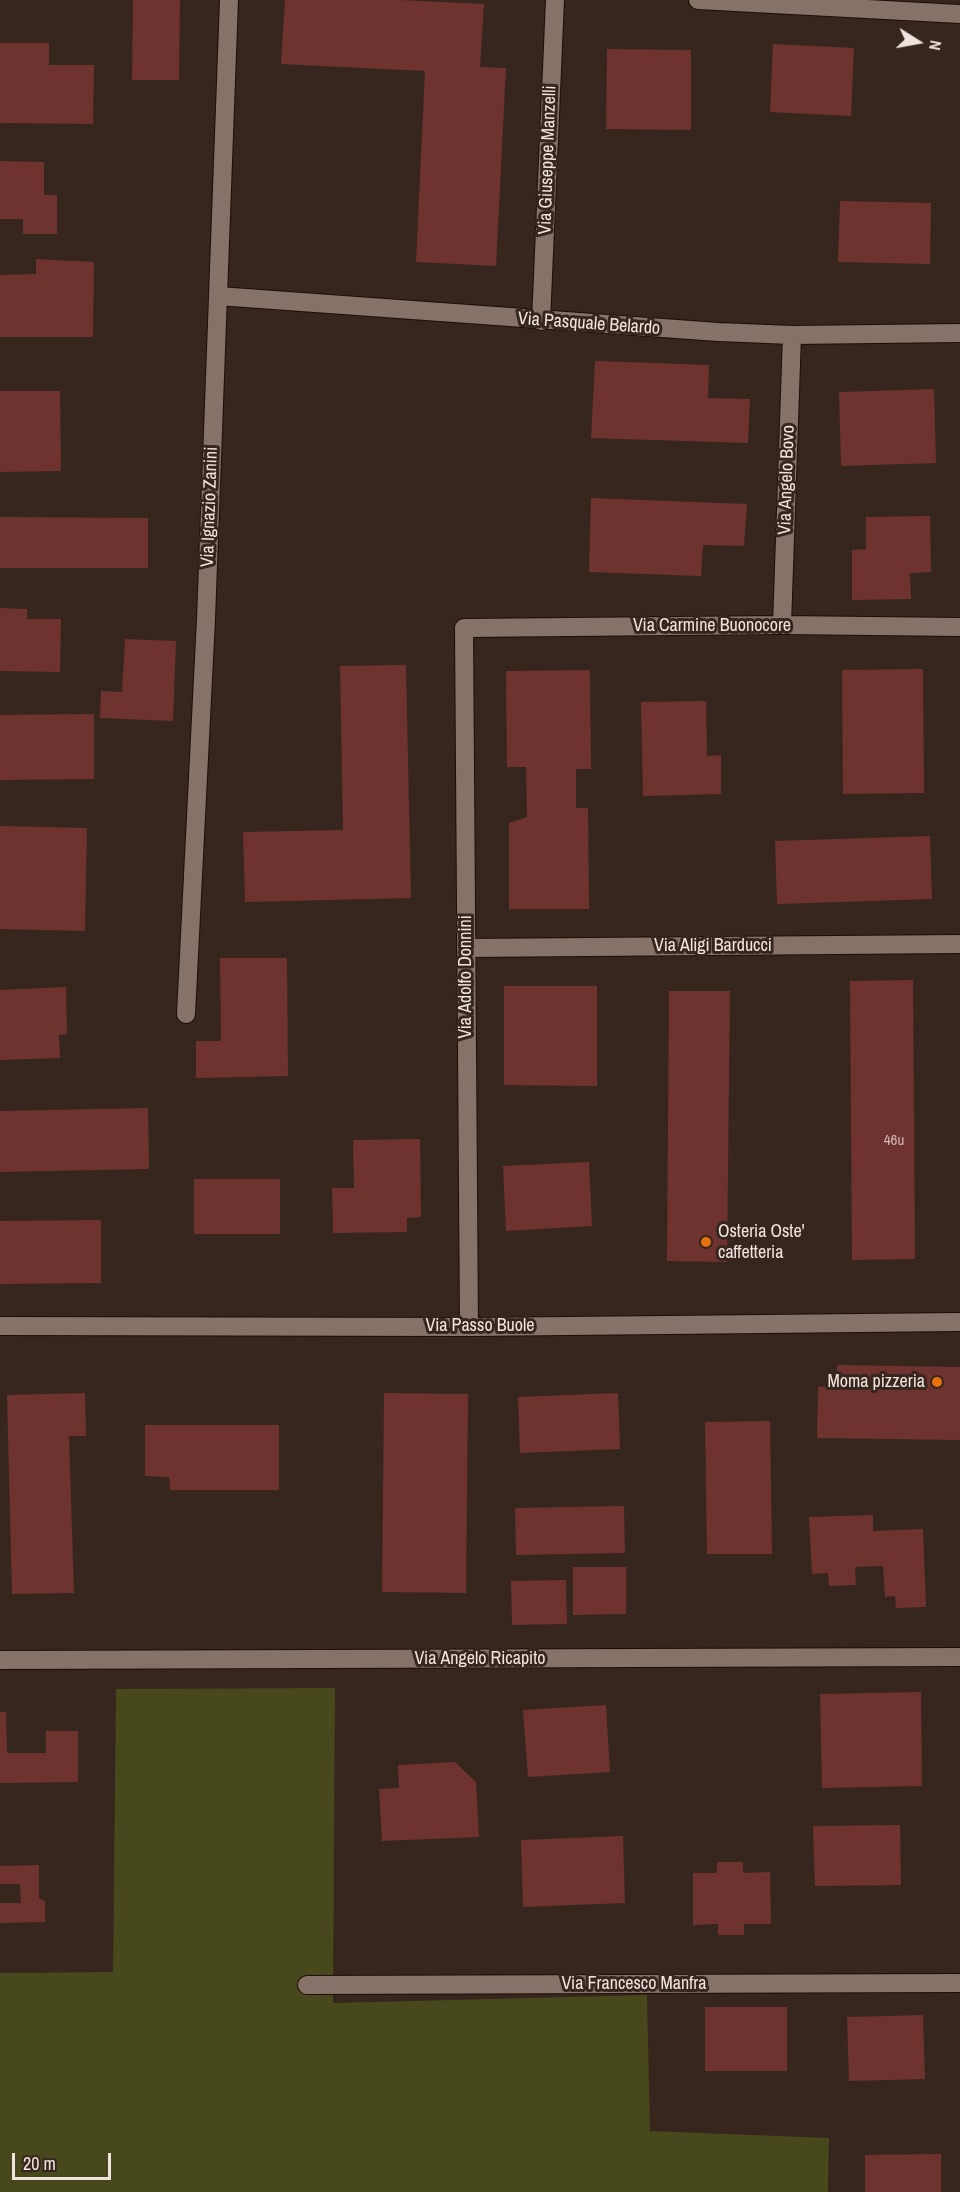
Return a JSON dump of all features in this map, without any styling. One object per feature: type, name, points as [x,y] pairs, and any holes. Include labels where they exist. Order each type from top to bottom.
[{"type":"street","name":"Via Ignazio Zanini","points":[[186,1014],[219,296],[229,0]]},
{"type":"street","name":"Via Giuseppe Manzelli","points":[[542,321],[555,0]]},
{"type":"street","points":[[698,0],[960,14]]},
{"type":"street","name":"Via Pasquale Belardo","points":[[219,296],[542,321],[792,335],[960,333]]},
{"type":"street","name":"Via Angelo Bovo","points":[[782,625],[792,335]]},
{"type":"street","name":"Via Carmine Buonocore","points":[[464,628],[782,625],[960,627]]},
{"type":"street","name":"Via Adolfo Donnini","points":[[464,628],[469,1327]]},
{"type":"street","name":"Via Aligi Barducci","points":[[466,948],[960,944]]},
{"type":"street","name":"Via Passo Buole","points":[[0,1326],[469,1327],[960,1322]]},
{"type":"street","name":"Via Angelo Ricapito","points":[[0,1660],[960,1657]]},
{"type":"street","name":"Via Francesco Manfra","points":[[307,1985],[960,1983]]},
{"type":"shaded area","points":[[335,1688],[333,2003],[647,1995],[650,2131],[829,2138],[828,2192],[0,2192],[0,1973],[113,1972],[116,1689]]},
{"type":"building","points":[[133,0],[180,0],[179,80],[132,80]]},
{"type":"building","points":[[285,0],[400,0],[484,4],[480,67],[506,68],[496,266],[416,262],[425,71],[281,64]]},
{"type":"building","points":[[0,43],[49,43],[49,65],[94,65],[93,124],[0,123]]},
{"type":"building","points":[[773,44],[854,48],[851,116],[770,112]]},
{"type":"building","points":[[607,49],[691,50],[691,130],[606,129]]},
{"type":"building","points":[[0,161],[44,162],[44,195],[57,195],[57,234],[23,234],[23,219],[0,219]]},
{"type":"building","points":[[840,201],[931,203],[930,264],[838,262]]},
{"type":"building","points":[[36,259],[94,262],[93,337],[0,337],[0,275],[36,274]]},
{"type":"building","points":[[595,361],[709,365],[708,398],[750,399],[748,443],[591,438]]},
{"type":"building","points":[[934,389],[936,463],[841,466],[839,392]]},
{"type":"building","points":[[0,391],[60,391],[61,471],[0,472]]},
{"type":"building","points":[[591,498],[747,504],[744,546],[703,545],[701,576],[589,572]]},
{"type":"building","points":[[930,516],[931,572],[910,573],[911,599],[852,600],[852,550],[866,549],[866,517]]},
{"type":"building","points":[[0,517],[148,518],[148,568],[0,568]]},
{"type":"building","points":[[0,608],[27,609],[27,619],[61,619],[60,672],[0,671]]},
{"type":"building","points":[[125,639],[176,641],[173,721],[100,718],[101,691],[122,692]]},
{"type":"building","points":[[406,665],[411,898],[245,902],[243,832],[343,830],[340,666]]},
{"type":"building","points":[[923,669],[924,793],[843,794],[842,670]]},
{"type":"building","points":[[590,670],[591,769],[576,769],[576,808],[588,808],[589,909],[509,909],[509,823],[527,817],[526,767],[507,767],[506,671]]},
{"type":"building","points":[[706,701],[707,756],[721,755],[721,794],[643,796],[641,702]]},
{"type":"building","points":[[94,714],[94,779],[0,780],[0,715]]},
{"type":"building","points":[[0,826],[87,828],[85,931],[0,929]]},
{"type":"building","points":[[930,836],[932,899],[777,904],[775,841]]},
{"type":"building","points":[[220,958],[287,958],[288,1076],[196,1078],[196,1041],[221,1041]]},
{"type":"building","points":[[913,980],[915,1259],[852,1260],[850,981]]},
{"type":"building","points":[[504,986],[597,986],[597,1086],[504,1085]]},
{"type":"building","points":[[66,987],[67,1034],[59,1035],[60,1058],[0,1060],[0,990]]},
{"type":"building","points":[[669,991],[730,991],[727,1262],[667,1261]]},
{"type":"building","points":[[148,1108],[149,1169],[0,1172],[0,1111]]},
{"type":"building","points":[[420,1139],[421,1217],[407,1218],[407,1232],[333,1233],[332,1188],[354,1188],[353,1140]]},
{"type":"building","points":[[589,1162],[592,1226],[506,1231],[503,1166]]},
{"type":"building","points":[[194,1179],[280,1179],[280,1234],[194,1234]]},
{"type":"building","points":[[101,1220],[101,1283],[0,1284],[0,1221]]},
{"type":"building","points":[[837,1365],[960,1367],[960,1440],[817,1438],[818,1387],[836,1386]]},
{"type":"building","points":[[85,1393],[86,1436],[69,1436],[74,1593],[12,1594],[7,1395]]},
{"type":"building","points":[[384,1393],[468,1394],[466,1593],[382,1592]]},
{"type":"building","points":[[618,1393],[620,1449],[520,1453],[518,1397]]},
{"type":"building","points":[[770,1421],[772,1554],[707,1554],[705,1422]]},
{"type":"building","points":[[145,1425],[279,1425],[279,1490],[170,1490],[169,1477],[145,1476]]},
{"type":"building","points":[[624,1506],[625,1553],[516,1555],[515,1508]]},
{"type":"building","points":[[873,1515],[873,1531],[923,1529],[926,1607],[896,1608],[895,1596],[885,1597],[883,1566],[855,1567],[856,1585],[829,1586],[828,1573],[812,1574],[809,1517]]},
{"type":"building","points":[[573,1567],[626,1567],[626,1614],[573,1615]]},
{"type":"building","points":[[566,1580],[567,1624],[512,1625],[511,1581]]},
{"type":"building","points":[[921,1692],[922,1786],[822,1788],[820,1694]]},
{"type":"building","points":[[606,1705],[610,1772],[528,1777],[523,1710]]},
{"type":"building","points":[[0,1712],[6,1712],[7,1753],[46,1753],[46,1731],[78,1731],[78,1782],[0,1783]]},
{"type":"building","points":[[455,1762],[476,1782],[479,1837],[382,1841],[379,1789],[399,1788],[398,1765]]},
{"type":"building","points":[[900,1825],[901,1885],[815,1886],[813,1826]]},
{"type":"building","points":[[623,1836],[625,1903],[523,1907],[521,1840]]},
{"type":"building","points":[[717,1862],[743,1862],[743,1873],[770,1872],[771,1924],[744,1924],[744,1935],[718,1935],[718,1924],[693,1925],[693,1873],[717,1873]]},
{"type":"building","points":[[39,1865],[39,1898],[45,1901],[45,1922],[0,1923],[0,1903],[21,1903],[20,1884],[0,1884],[0,1866]]},
{"type":"building","points":[[705,2007],[787,2007],[787,2071],[705,2071]]},
{"type":"building","points":[[923,2015],[925,2079],[849,2081],[847,2017]]},
{"type":"building","points":[[941,2154],[941,2192],[865,2192],[865,2155]]},
{"type":"place","name":"Osteria Oste' caffetteria","points":[[706,1242]]},
{"type":"place","name":"Moma pizzeria","points":[[937,1382]]}]
